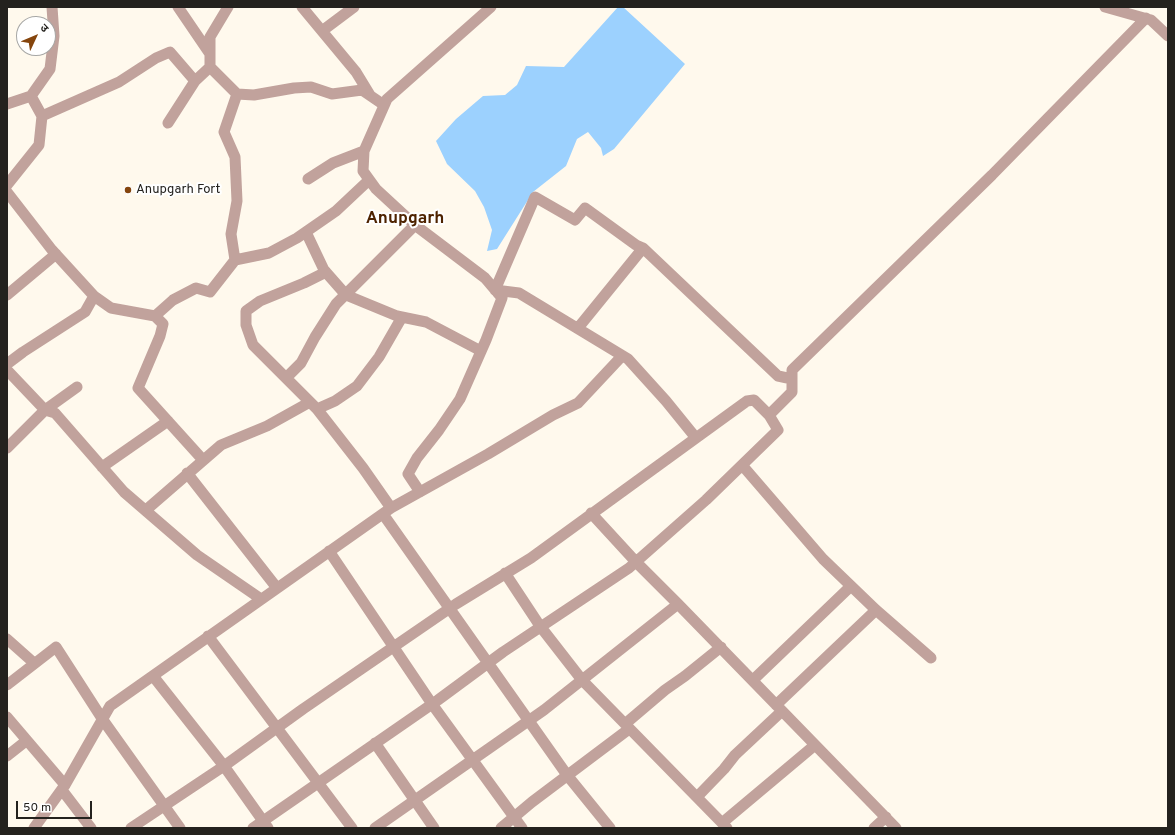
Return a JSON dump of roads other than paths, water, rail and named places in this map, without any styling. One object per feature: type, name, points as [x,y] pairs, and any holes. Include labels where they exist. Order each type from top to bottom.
[{"type":"street","points":[[7,104],[31,96],[50,69],[54,36],[52,7]]},
{"type":"street","points":[[178,7],[210,54]]},
{"type":"street","points":[[168,123],[196,81],[210,67],[210,37],[228,7]]},
{"type":"street","points":[[302,7],[356,72],[371,96]]},
{"type":"street","points":[[322,32],[354,7]]},
{"type":"street","points":[[420,492],[408,474],[417,458],[439,430],[460,398],[502,298],[485,278],[415,225],[376,189],[363,171],[364,151],[387,99],[491,7]]},
{"type":"street","points":[[1105,7],[1151,20],[1168,36]]},
{"type":"street","points":[[769,415],[792,392],[792,370],[992,175],[1146,18]]},
{"type":"street","points":[[42,116],[120,82],[156,58],[170,52],[196,81]]},
{"type":"street","points":[[210,67],[237,94],[254,95],[294,88],[311,87],[332,94],[362,90],[384,105]]},
{"type":"street","points":[[235,260],[231,234],[237,201],[235,157],[224,132],[237,94]]},
{"type":"street","points":[[7,185],[39,145],[42,116],[31,96]]},
{"type":"street","points":[[308,180],[333,163],[364,151]]},
{"type":"street","points":[[155,316],[173,300],[196,288],[210,292],[235,260],[269,253],[306,232],[336,211],[369,180]]},
{"type":"street","points":[[7,192],[56,254],[94,296],[112,308],[155,316],[163,324],[162,330],[138,388],[203,460]]},
{"type":"street","points":[[495,290],[535,197],[575,220],[585,208],[636,245],[643,248],[778,376],[792,379]]},
{"type":"street","points":[[286,378],[301,363],[315,337],[336,304],[415,225]]},
{"type":"street","points":[[306,232],[326,272],[346,295],[402,317],[426,322],[481,351]]},
{"type":"street","points":[[578,328],[643,248]]},
{"type":"street","points":[[7,295],[56,254]]},
{"type":"street","points":[[326,272],[304,283],[260,301],[246,310],[246,325],[253,345],[313,406],[363,468],[387,511],[449,609],[568,775],[610,828]]},
{"type":"street","points":[[495,290],[519,293],[628,359],[666,401],[696,438]]},
{"type":"street","points":[[7,364],[85,312],[94,296]]},
{"type":"street","points":[[146,510],[221,445],[313,406],[335,401],[357,386],[379,357],[402,317]]},
{"type":"street","points":[[34,828],[64,788],[110,706],[387,511],[488,454],[553,415],[578,403],[622,356]]},
{"type":"street","points":[[7,370],[45,410],[55,413],[124,492],[197,555],[261,599]]},
{"type":"street","points":[[7,448],[45,410],[77,387]]},
{"type":"street","points":[[131,828],[224,766],[277,727],[449,609],[531,558],[747,401],[754,400],[769,415],[778,430],[636,562],[540,626],[488,662],[432,704],[318,782],[265,824],[253,828]]},
{"type":"street","points":[[102,467],[168,421]]},
{"type":"street","points":[[742,465],[824,559],[876,610],[931,658]]},
{"type":"street","points":[[187,473],[277,588]]},
{"type":"street","points":[[591,514],[896,828]]},
{"type":"street","points":[[329,551],[380,629],[394,647],[432,704],[513,818],[522,828]]},
{"type":"street","points":[[506,573],[540,626],[582,680],[725,825],[815,745]]},
{"type":"street","points":[[753,680],[851,586]]},
{"type":"street","points":[[375,828],[529,720],[678,604]]},
{"type":"street","points":[[697,797],[724,769],[734,755],[876,610]]},
{"type":"street","points":[[208,636],[352,828]]},
{"type":"street","points":[[7,639],[34,663]]},
{"type":"street","points":[[7,685],[56,647],[103,720],[180,828]]},
{"type":"street","points":[[501,828],[627,727],[664,690],[685,676],[721,647]]},
{"type":"street","points":[[153,676],[224,766],[265,824]]},
{"type":"street","points":[[7,717],[64,788],[90,828]]},
{"type":"street","points":[[7,756],[26,740]]},
{"type":"street","points":[[375,743],[434,828]]},
{"type":"street","points":[[874,828],[886,817]]},
{"type":"water","points":[[618,7],[623,7],[685,64],[614,149],[603,156],[601,148],[588,132],[577,139],[566,166],[533,192],[497,249],[487,251],[492,230],[484,207],[475,191],[447,164],[436,141],[456,119],[483,96],[505,95],[517,85],[526,66],[564,67]]},
{"type":"place","name":"Anupgarh Fort","points":[[128,190]]},
{"type":"district","name":"Anupgarh","points":[[405,220]]}]
